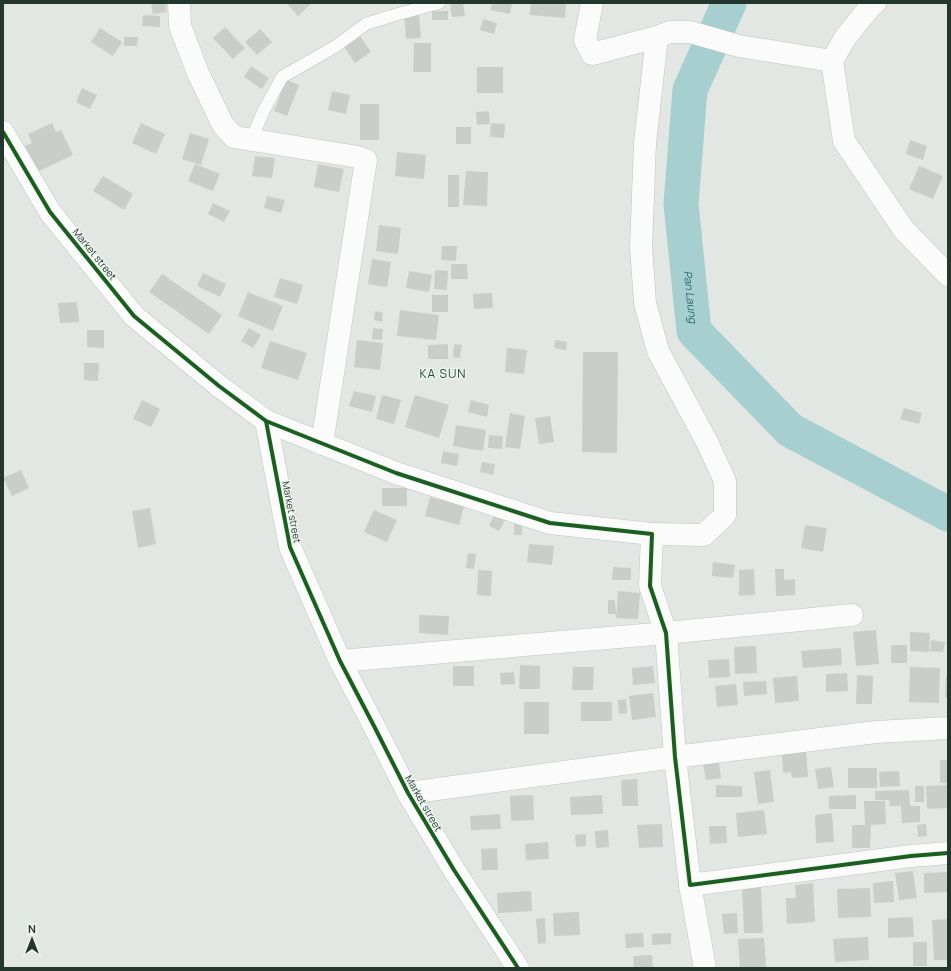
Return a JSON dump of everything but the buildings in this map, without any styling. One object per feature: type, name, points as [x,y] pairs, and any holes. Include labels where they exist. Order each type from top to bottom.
[{"type":"street","points":[[179,3],[180,26],[198,73],[223,125],[234,137],[358,157],[366,160],[322,444]]},
{"type":"street","points":[[592,3],[585,40],[592,54],[657,37],[670,32],[690,32],[739,46],[832,61]]},
{"type":"street","points":[[875,3],[845,38],[832,61],[844,141],[904,230],[948,275]]},
{"type":"street","points":[[266,421],[396,473],[550,523],[652,534],[704,535],[725,515],[725,481],[707,442],[658,350],[645,303],[641,247],[645,143],[657,37]]},
{"type":"street","name":"Market street","points":[[3,132],[50,212],[134,316],[219,386],[266,421],[290,547],[340,661],[408,793],[454,870],[518,968]]},
{"type":"street","points":[[652,534],[650,586],[666,633],[675,757],[690,885],[705,968]]},
{"type":"street","points":[[340,661],[666,633],[852,615]]},
{"type":"street","points":[[408,793],[876,732],[948,728]]},
{"type":"street","points":[[690,885],[911,856],[948,853]]},
{"type":"lane","points":[[251,140],[264,110],[282,77],[336,46],[366,24],[439,3]]},
{"type":"waterway","name":"Pan Laung","points":[[729,3],[690,90],[681,204],[694,331],[790,430],[948,514]]},
{"type":"cycle path","points":[[3,132],[50,212],[134,316],[219,386],[266,421],[290,547],[340,661],[408,793],[454,870],[518,968]]},
{"type":"cycle path","points":[[266,421],[396,473],[550,523],[652,534],[650,586],[666,633],[675,757],[690,885],[911,856],[948,853]]},
{"type":"district","name":"KA SUN","points":[[443,374]]}]
